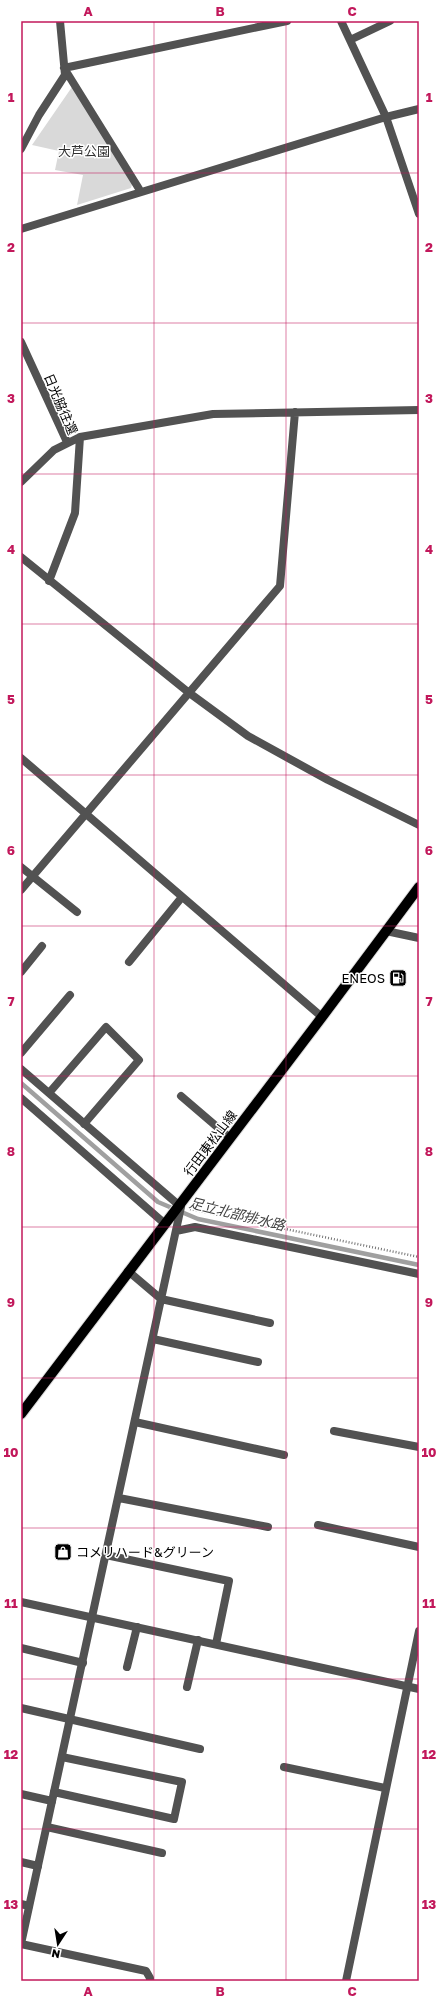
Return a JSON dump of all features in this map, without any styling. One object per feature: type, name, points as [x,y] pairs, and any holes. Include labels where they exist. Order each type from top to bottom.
[{"type":"main road","name":"行田東松山線","points":[[21,1414],[164,1223],[180,1206],[322,1018],[419,886]]},
{"type":"street","points":[[21,149],[39,115],[65,75],[60,21]]},
{"type":"street","points":[[64,68],[287,21]]},
{"type":"street","points":[[341,21],[386,117],[419,214]]},
{"type":"street","points":[[350,40],[390,21]]},
{"type":"street","points":[[64,68],[141,192]]},
{"type":"street","points":[[21,229],[386,117],[419,109]]},
{"type":"street","name":"日光脇往還","points":[[21,342],[67,442],[54,450],[21,482]]},
{"type":"street","points":[[67,442],[80,437],[213,414],[419,410]]},
{"type":"street","points":[[21,890],[188,692],[280,586],[295,412]]},
{"type":"street","points":[[50,581],[75,514],[80,437]]},
{"type":"street","points":[[21,557],[188,692],[248,736],[328,780],[419,825]]},
{"type":"street","points":[[21,758],[322,1018]]},
{"type":"street","points":[[21,866],[77,912]]},
{"type":"street","points":[[128,962],[182,896]]},
{"type":"street","points":[[386,931],[419,938]]},
{"type":"street","points":[[21,972],[42,946]]},
{"type":"street","points":[[21,1052],[70,995]]},
{"type":"street","points":[[49,1093],[106,1027],[139,1060],[84,1124]]},
{"type":"street","points":[[21,1069],[180,1206],[119,1498],[47,1827],[38,1866],[25,1905],[21,1944],[146,1971],[150,1981]]},
{"type":"street","points":[[181,1096],[230,1138]]},
{"type":"street","points":[[21,1098],[164,1223]]},
{"type":"street","points":[[176,1230],[195,1227],[419,1274]]},
{"type":"street","points":[[128,1271],[161,1299],[270,1322]]},
{"type":"street","points":[[153,1339],[258,1362]]},
{"type":"street","points":[[135,1422],[284,1455]]},
{"type":"street","points":[[334,1430],[419,1447]]},
{"type":"street","points":[[119,1498],[268,1527]]},
{"type":"street","points":[[318,1525],[419,1547]]},
{"type":"street","points":[[106,1555],[229,1581],[216,1644]]},
{"type":"street","points":[[21,1602],[419,1689]]},
{"type":"street","points":[[127,1667],[137,1627]]},
{"type":"street","points":[[346,1981],[385,1788],[419,1631]]},
{"type":"street","points":[[187,1687],[198,1640]]},
{"type":"street","points":[[21,1648],[83,1663]]},
{"type":"street","points":[[21,1708],[200,1749]]},
{"type":"street","points":[[54,1792],[174,1819],[182,1782],[62,1757]]},
{"type":"street","points":[[284,1766],[385,1788]]},
{"type":"street","points":[[21,1794],[52,1801]]},
{"type":"street","points":[[47,1827],[162,1853]]},
{"type":"street","points":[[21,1862],[38,1866]]},
{"type":"path","points":[[180,1206],[419,1257]]},
{"type":"green space","name":"大芦公園","points":[[72,87],[133,181],[131,188],[77,205],[83,175],[55,170],[59,151],[32,145]]},
{"type":"waterway","name":"足立北部排水路","points":[[21,1083],[158,1202],[198,1219],[419,1265]]},
{"type":"place","name":"ENEOS","points":[[398,978]]},
{"type":"place","name":"コメリハード&グリーン","points":[[63,1552]]}]
